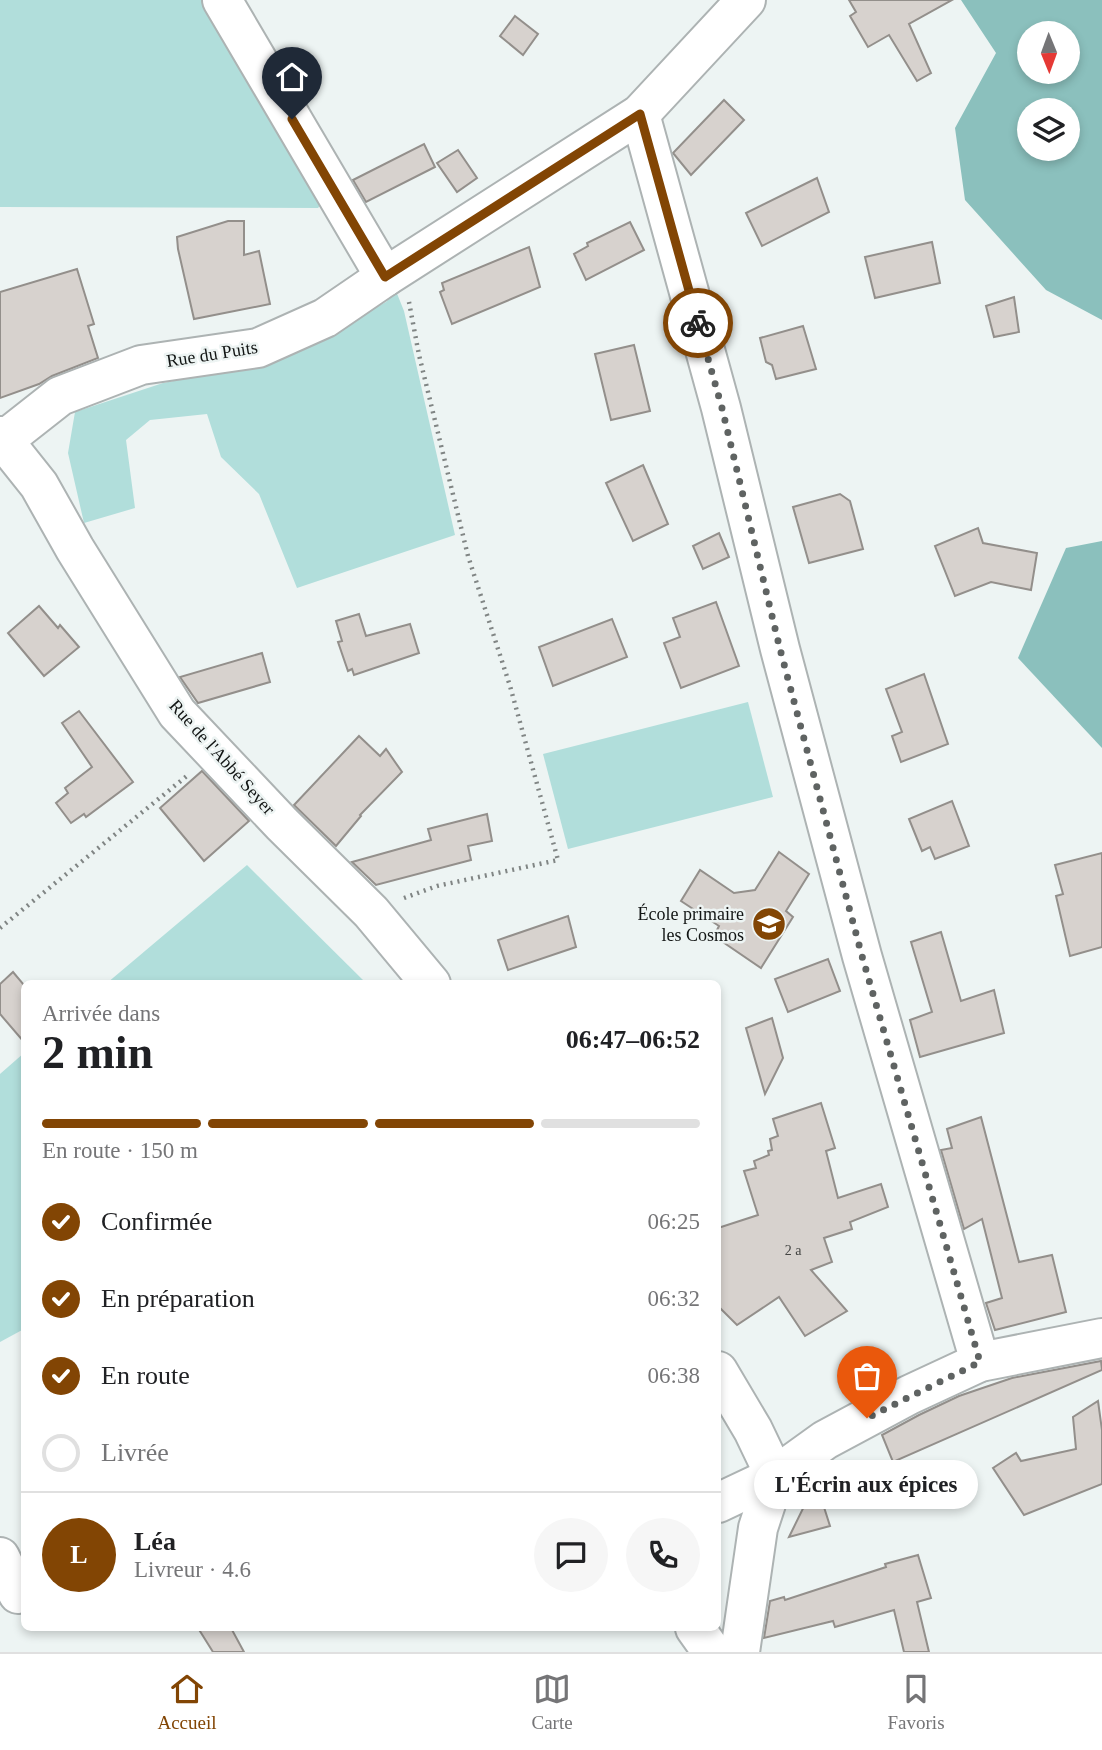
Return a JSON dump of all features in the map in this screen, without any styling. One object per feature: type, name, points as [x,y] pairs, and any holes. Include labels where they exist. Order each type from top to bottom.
[{"type":"street","points":[[222,0],[393,272]]},
{"type":"street","name":"Rue du Puits","points":[[2,438],[60,396],[141,365],[258,348],[325,318],[640,114],[746,0]]},
{"type":"street","points":[[640,114],[722,408],[780,649],[858,943],[980,1362]]},
{"type":"street","name":"Rue de l'Abbé Seyer","points":[[2,438],[39,485],[75,550],[177,713],[282,824],[371,912],[427,980]]},
{"type":"street","points":[[721,1502],[775,1476],[825,1440],[909,1395],[980,1362],[1102,1338]]},
{"type":"street","points":[[721,1376],[753,1430],[775,1476],[758,1528],[740,1652]]},
{"type":"street","points":[[0,1557],[14,1595]]},
{"type":"street","points":[[697,1631],[712,1652]]},
{"type":"path","points":[[371,912],[437,886],[558,860],[468,556],[419,355],[393,272]]},
{"type":"path","points":[[0,929],[216,752]]},
{"type":"shaded area","points":[[0,0],[222,0],[334,190],[318,208],[0,207]]},
{"type":"shaded area","points":[[961,0],[1102,0],[1102,320],[1046,290],[965,200],[955,128],[996,53]]},
{"type":"shaded area","points":[[396,291],[404,311],[455,535],[297,588],[259,494],[221,457],[207,414],[150,420],[126,440],[135,508],[84,523],[68,453],[75,412],[163,383],[255,365],[319,339],[386,302]]},
{"type":"shaded area","points":[[1102,541],[1102,748],[1018,658],[1066,548]]},
{"type":"shaded area","points":[[748,702],[773,797],[568,849],[543,754]]},
{"type":"shaded area","points":[[247,865],[363,980],[111,980]]},
{"type":"shaded area","points":[[21,1056],[21,1331],[0,1342],[0,1074]]},
{"type":"building","points":[[849,0],[952,0],[909,24],[931,73],[917,81],[889,35],[868,47],[850,16],[856,12]]},
{"type":"building","points":[[515,16],[538,34],[523,55],[500,36]]},
{"type":"building","points":[[724,100],[744,120],[691,175],[673,153]]},
{"type":"building","points":[[424,144],[435,167],[366,202],[353,180]]},
{"type":"building","points":[[458,150],[477,178],[457,192],[437,163]]},
{"type":"building","points":[[817,178],[829,212],[762,246],[746,213]]},
{"type":"building","points":[[228,221],[244,221],[244,255],[259,251],[270,304],[194,319],[177,237]]},
{"type":"building","points":[[630,222],[644,250],[586,280],[574,254],[588,246],[587,243]]},
{"type":"building","points":[[932,242],[940,283],[875,298],[865,257]]},
{"type":"building","points":[[529,247],[540,287],[452,324],[440,292],[444,290],[442,283]]},
{"type":"building","points":[[77,269],[94,324],[88,326],[98,358],[0,398],[0,292]]},
{"type":"building","points":[[1014,297],[1019,332],[994,337],[986,306]]},
{"type":"building","points":[[803,326],[816,369],[776,379],[772,365],[766,362],[760,338]]},
{"type":"building","points":[[634,345],[650,411],[611,420],[595,354]]},
{"type":"building","points":[[643,465],[668,524],[633,541],[606,483]]},
{"type":"building","points":[[840,494],[850,501],[863,549],[809,563],[793,507]]},
{"type":"building","points":[[978,528],[983,543],[1037,553],[1031,590],[991,582],[955,596],[935,546]]},
{"type":"building","points":[[719,533],[729,557],[703,569],[693,546]]},
{"type":"building","points":[[716,602],[739,666],[681,688],[664,643],[680,637],[673,618]]},
{"type":"building","points":[[39,606],[79,647],[44,676],[8,633]]},
{"type":"building","points":[[359,614],[366,636],[410,624],[419,653],[354,675],[352,669],[348,671],[338,642],[342,641],[336,621]]},
{"type":"building","points":[[612,619],[627,657],[553,686],[539,647]]},
{"type":"building","points":[[262,653],[270,682],[198,703],[180,677]]},
{"type":"building","points":[[924,674],[948,744],[901,762],[892,736],[902,732],[886,689]]},
{"type":"building","points":[[79,711],[133,782],[86,817],[84,814],[71,823],[56,803],[68,793],[65,788],[92,767],[62,723]]},
{"type":"building","points":[[359,736],[380,756],[386,749],[402,772],[360,815],[336,846],[294,805]]},
{"type":"building","points":[[202,771],[249,821],[204,861],[160,808]]},
{"type":"building","points":[[952,801],[969,846],[935,859],[930,847],[922,851],[909,819]]},
{"type":"building","points":[[487,814],[492,841],[468,846],[471,860],[376,885],[352,862],[431,840],[428,829]]},
{"type":"building","points":[[779,852],[809,874],[786,911],[793,917],[761,968],[714,936],[719,926],[681,901],[700,870],[734,893],[755,890]]},
{"type":"building","points":[[1102,853],[1102,947],[1070,956],[1056,896],[1063,894],[1055,865]]},
{"type":"building","points":[[568,916],[576,947],[508,970],[498,940]]},
{"type":"building","points":[[941,932],[961,1001],[994,990],[1004,1033],[920,1057],[910,1020],[932,1012],[911,942]]},
{"type":"building","points":[[828,959],[840,991],[788,1012],[775,979]]},
{"type":"building","points":[[13,972],[21,981],[21,1038],[0,1014],[0,984]]},
{"type":"building","points":[[772,1018],[783,1058],[765,1094],[746,1028]]},
{"type":"building","points":[[821,1103],[835,1148],[826,1151],[838,1198],[881,1184],[888,1207],[850,1222],[852,1229],[824,1238],[832,1262],[811,1270],[847,1311],[805,1336],[779,1297],[737,1325],[721,1309],[721,1227],[758,1215],[744,1171],[756,1168],[754,1161],[769,1155],[768,1151],[772,1150],[770,1139],[778,1136],[773,1119]]},
{"type":"building","points":[[981,1117],[1019,1262],[1052,1255],[1066,1312],[995,1330],[986,1303],[1002,1298],[982,1219],[964,1229],[941,1150],[952,1148],[947,1129]]},
{"type":"building","points":[[1101,1361],[1102,1370],[893,1462],[882,1435],[919,1415],[959,1396],[1012,1378]]},
{"type":"building","points":[[1098,1401],[1102,1430],[1102,1484],[1024,1515],[993,1468],[1016,1453],[1021,1461],[1076,1449],[1073,1417]]},
{"type":"building","points":[[816,1482],[830,1526],[789,1537]]},
{"type":"building","points":[[918,1555],[931,1598],[917,1602],[929,1652],[904,1652],[894,1610],[835,1627],[833,1621],[764,1638],[770,1601],[784,1597],[785,1600]]},
{"type":"building","points":[[200,1631],[233,1631],[244,1652],[213,1652]]},
{"type":"way so far","points":[[698,323],[722,408],[780,649],[862,956],[980,1362],[867,1418]]},
{"type":"place","name":"École primaire les Cosmos","points":[[769,924]]},
{"type":"place","name":"L'Écrin aux épices","points":[[867,1418]]},
{"type":"route","points":[[292,119],[385,277],[640,114],[698,323]]}]
